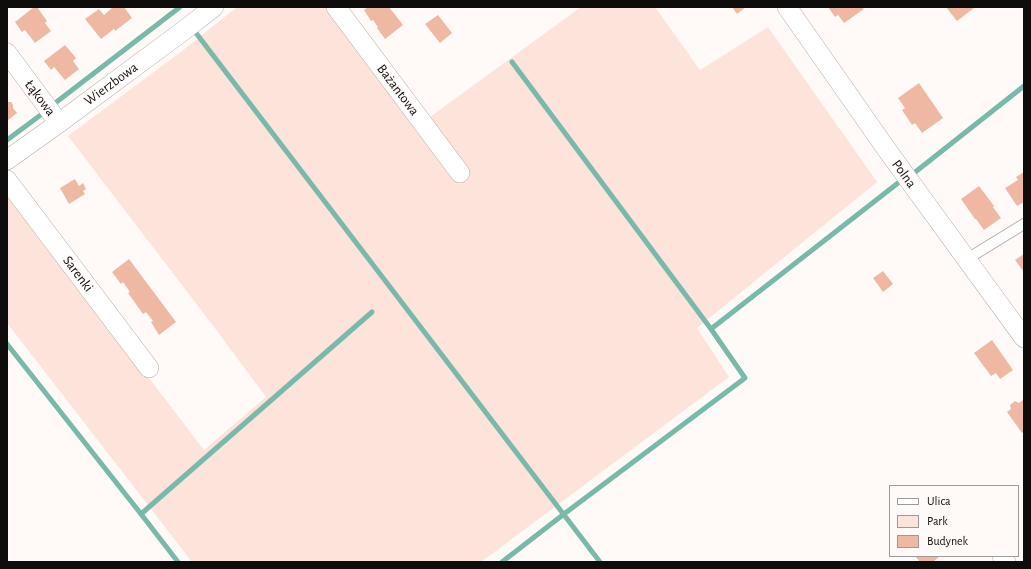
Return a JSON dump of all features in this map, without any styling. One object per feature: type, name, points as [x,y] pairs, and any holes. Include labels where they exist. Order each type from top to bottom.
[{"type":"street","name":"Wierzbowa","points":[[7,160],[60,123],[214,7]]},
{"type":"street","name":"Bażantowa","points":[[336,7],[460,173]]},
{"type":"street","name":"Polna","points":[[788,7],[887,150],[1024,338]]},
{"type":"street","name":"Łąkowa","points":[[7,54],[60,123]]},
{"type":"street","name":"Sarenki","points":[[7,180],[149,368]]},
{"type":"lane","points":[[966,259],[1024,224]]},
{"type":"green space","points":[[237,7],[327,7],[423,122],[581,7],[655,7],[700,70],[768,27],[877,182],[697,328],[729,377],[481,562],[192,562],[7,323],[7,192],[204,450],[266,397],[68,136],[182,51]]},
{"type":"building","points":[[34,7],[37,7],[47,21],[45,23],[51,31],[35,43],[25,30],[22,32],[15,22]]},
{"type":"building","points":[[113,7],[124,7],[132,18],[115,31],[114,29],[101,39],[85,19],[99,9],[104,15]]},
{"type":"building","points":[[368,7],[389,7],[403,25],[385,39],[373,20],[371,21],[364,10]]},
{"type":"building","points":[[732,7],[746,7],[737,14]]},
{"type":"building","points":[[828,7],[862,7],[864,9],[844,23],[838,15],[835,17]]},
{"type":"building","points":[[946,7],[974,7],[974,8],[957,21]]},
{"type":"building","points":[[438,15],[452,33],[440,43],[425,24]]},
{"type":"building","points":[[65,45],[76,58],[73,61],[79,69],[65,80],[54,67],[51,70],[44,61]]},
{"type":"building","points":[[919,83],[943,118],[922,133],[915,123],[912,125],[902,110],[905,108],[898,98]]},
{"type":"building","points":[[7,102],[11,102],[17,113],[7,121]]},
{"type":"building","points":[[1024,172],[1024,202],[1017,206],[1005,188],[1018,180],[1016,177]]},
{"type":"building","points":[[75,179],[79,186],[83,183],[86,189],[83,191],[85,194],[69,204],[60,188]]},
{"type":"building","points":[[979,186],[1001,218],[984,230],[961,199]]},
{"type":"building","points":[[1024,254],[1024,272],[1015,260]]},
{"type":"building","points":[[129,259],[176,322],[159,335],[151,322],[153,321],[146,312],[143,314],[128,293],[130,292],[123,282],[121,284],[112,272]]},
{"type":"building","points":[[883,271],[893,284],[883,292],[873,278]]},
{"type":"building","points":[[992,340],[1013,370],[1000,379],[996,373],[991,376],[974,353]]},
{"type":"building","points":[[1023,400],[1024,431],[1022,433],[1007,412],[1011,409],[1010,405],[1015,401],[1019,403]]},
{"type":"building","points":[[916,557],[939,557],[933,562],[920,562]]},
{"type":"waterway","points":[[50,107],[180,7]]},
{"type":"waterway","points":[[196,33],[600,562]]},
{"type":"waterway","points":[[512,62],[711,329]]},
{"type":"waterway","points":[[914,173],[1024,86]]},
{"type":"waterway","points":[[7,140],[42,114]]},
{"type":"waterway","points":[[502,562],[745,378],[711,329],[898,183]]},
{"type":"waterway","points":[[141,514],[372,312]]},
{"type":"waterway","points":[[7,344],[178,562]]}]
